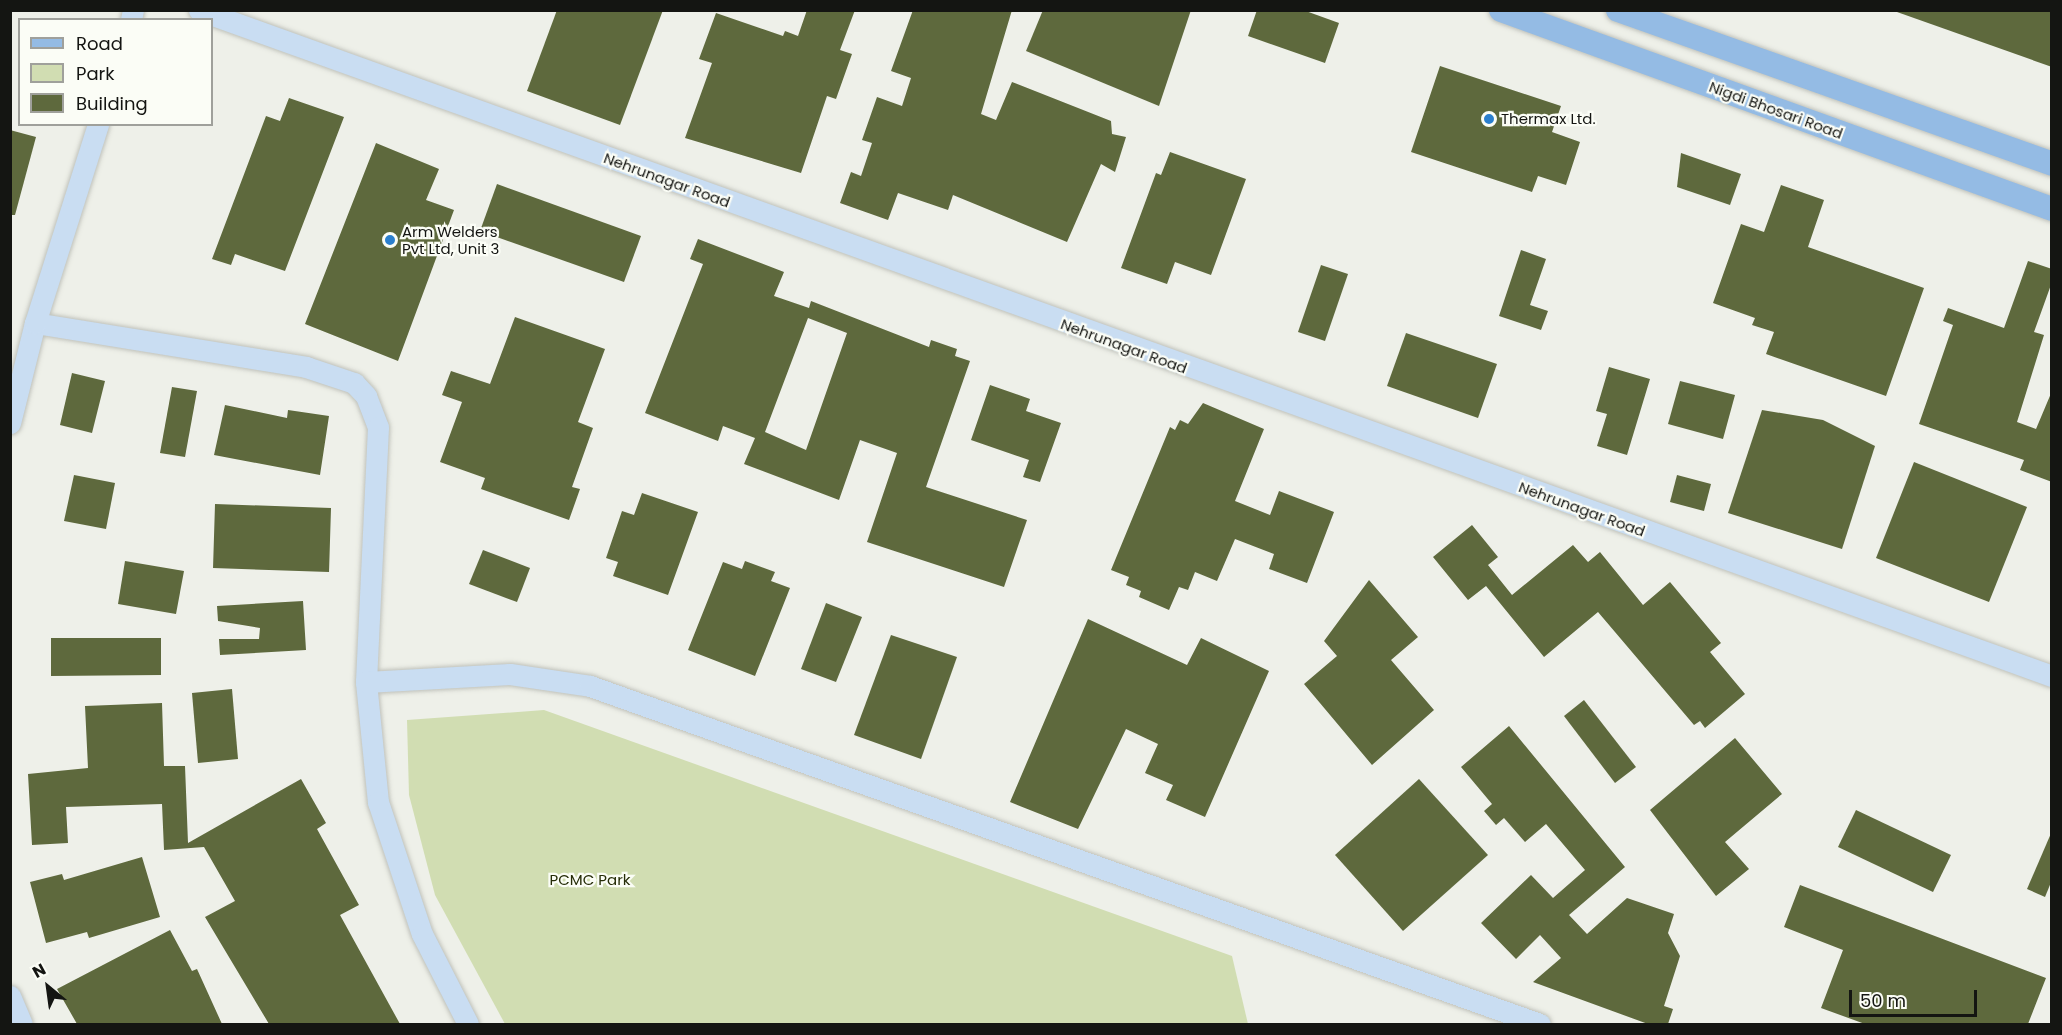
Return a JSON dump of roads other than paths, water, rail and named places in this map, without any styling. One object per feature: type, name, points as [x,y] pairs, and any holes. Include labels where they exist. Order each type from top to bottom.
[{"type":"main road","name":"Nigdi Bhosari Road","points":[[1501,10],[2052,209]]},
{"type":"main road","points":[[1618,10],[2052,164]]},
{"type":"street","name":"Nehrunagar Road","points":[[199,10],[2052,676]]},
{"type":"street","points":[[10,423],[35,323],[97,126]]},
{"type":"street","points":[[35,323],[306,367],[354,383],[366,396],[375,412],[378,448],[366,682],[371,754],[390,850],[422,934],[468,1024]]},
{"type":"street","points":[[366,682],[510,674],[590,686],[1540,1024]]},
{"type":"street","points":[[10,996],[22,1024]]},
{"type":"place","name":"Thermax Ltd.","points":[[1489,119]]},
{"type":"place","name":"Arm Welders Pvt Ltd, Unit 3","points":[[390,240]]},
{"type":"park label","name":"PCMC Park","points":[[590,880]]}]
